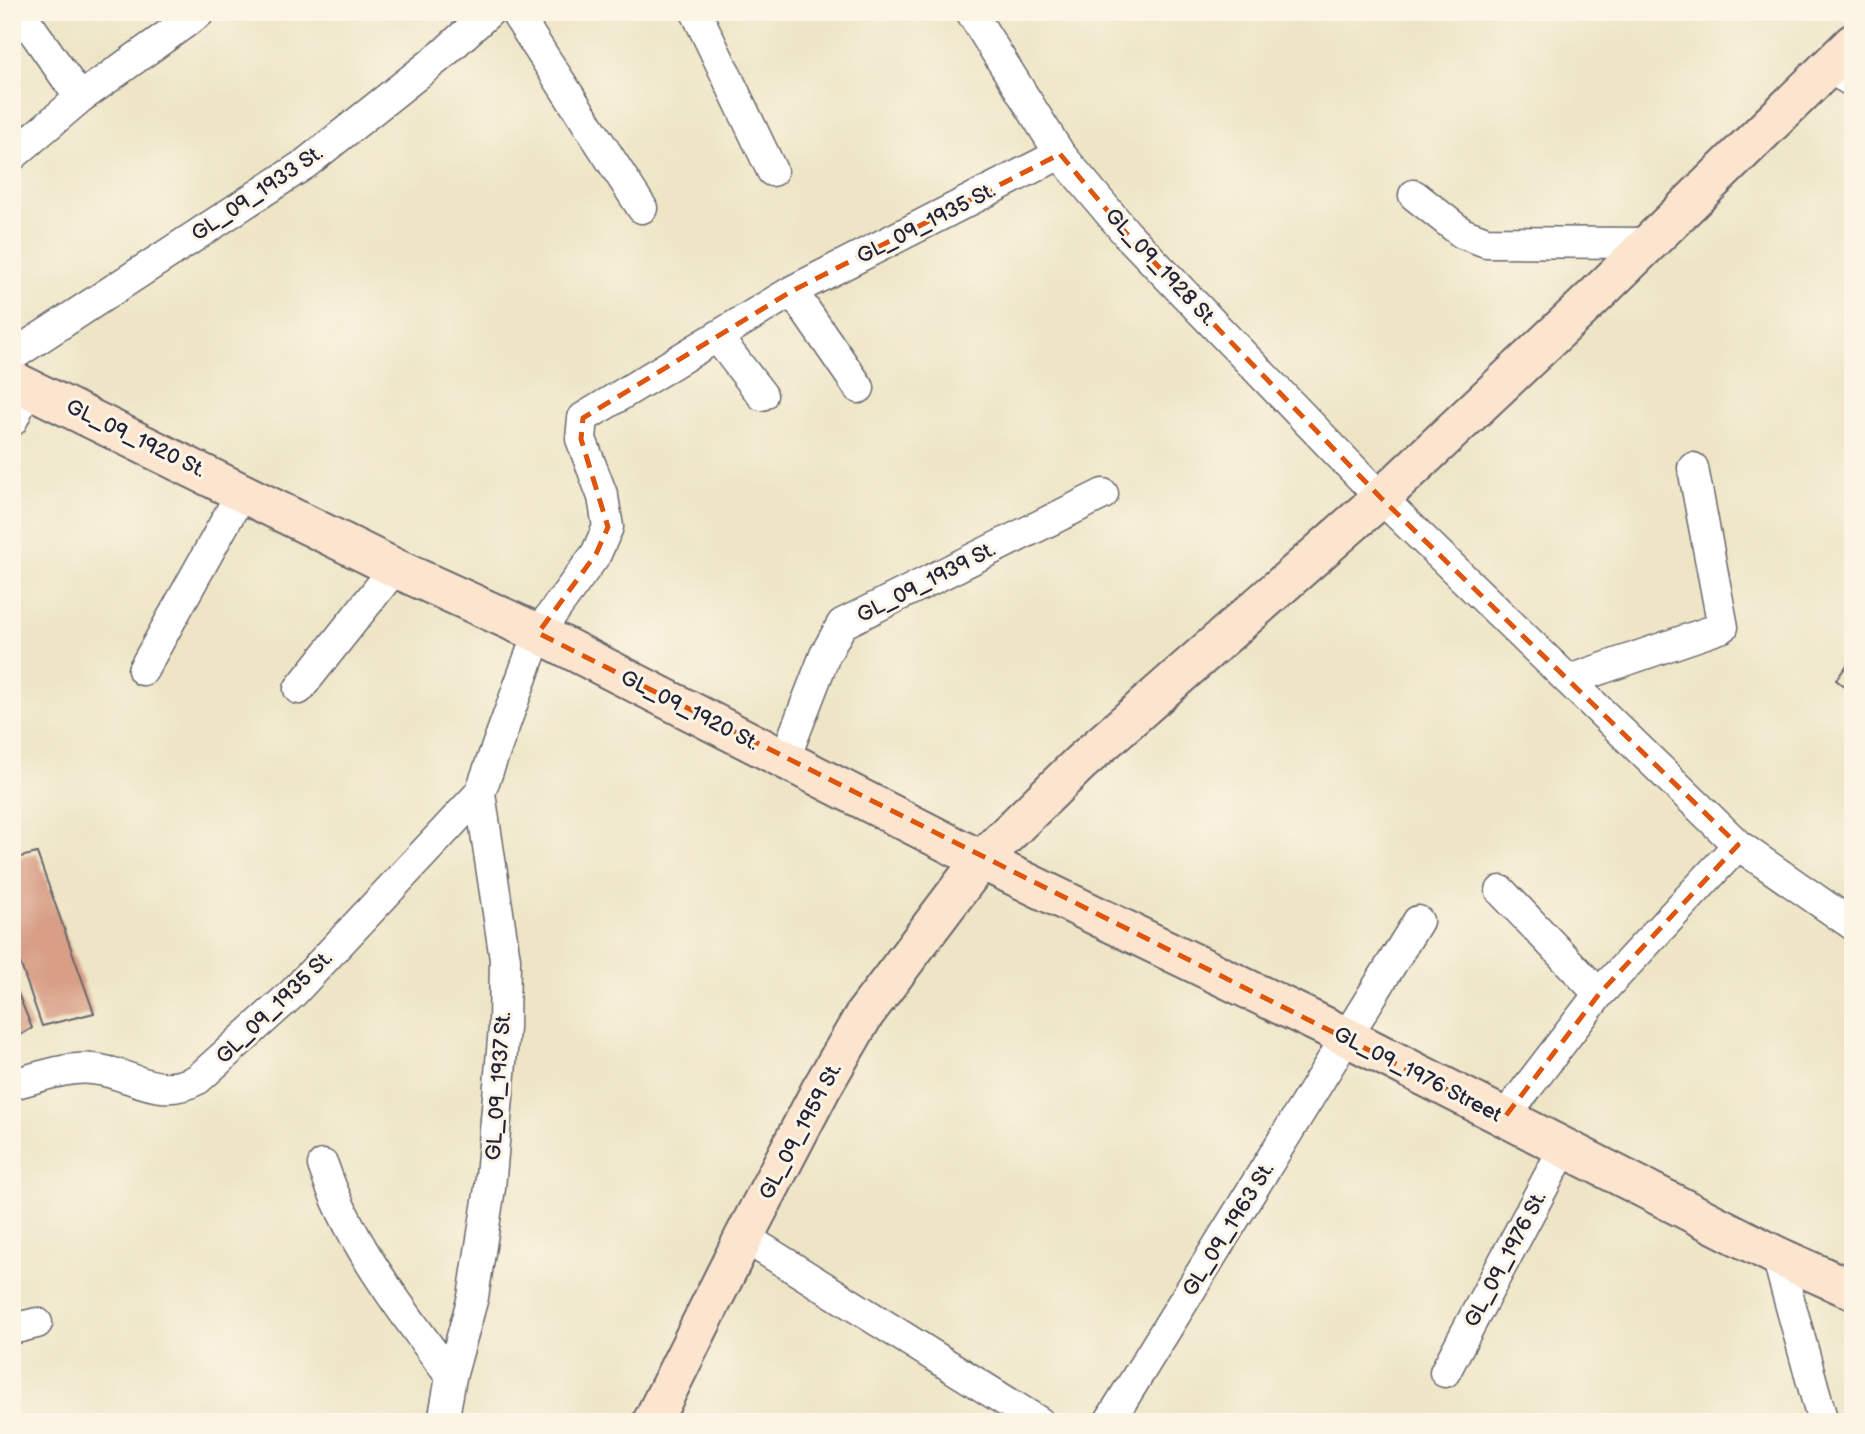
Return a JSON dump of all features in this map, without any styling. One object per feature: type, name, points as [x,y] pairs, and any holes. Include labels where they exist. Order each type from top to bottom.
[{"type":"main road","name":"GL_09_1959 St.","points":[[652,1422],[821,1088],[864,1015],[981,860],[1080,763],[1381,498],[1649,243],[1845,64]]},
{"type":"main road","name":"GL_09_1920 St.","points":[[18,374],[394,568],[538,633],[981,860]]},
{"type":"main road","name":"GL_09_1976 Street","points":[[981,860],[1346,1037],[1777,1256],[1853,1290]]},
{"type":"street","points":[[20,12],[80,98]]},
{"type":"street","points":[[12,156],[80,98],[201,12]]},
{"type":"street","name":"GL_09_1933 St.","points":[[18,374],[305,163],[442,55],[489,12]]},
{"type":"street","points":[[516,12],[642,208]]},
{"type":"street","points":[[696,12],[772,171]]},
{"type":"street","name":"GL_09_1928 St.","points":[[971,12],[1060,154],[1127,234],[1381,498],[1738,845],[1853,925]]},
{"type":"street","name":"GL_09_1935 St.","points":[[538,633],[596,554],[608,527],[603,497],[581,439],[583,418],[792,291],[1060,154]]},
{"type":"street","points":[[1414,195],[1462,233],[1486,242],[1649,243]]},
{"type":"street","points":[[792,291],[859,388]]},
{"type":"street","points":[[718,338],[762,394]]},
{"type":"street","points":[[12,421],[18,374]]},
{"type":"street","points":[[1569,680],[1723,627],[1693,468]]},
{"type":"street","points":[[143,670],[243,490]]},
{"type":"street","name":"GL_09_1939 St.","points":[[785,758],[825,654],[842,624],[1103,494]]},
{"type":"street","points":[[299,689],[394,568]]},
{"type":"street","points":[[480,793],[538,633]]},
{"type":"street","name":"GL_09_1935 St.","points":[[12,1084],[85,1069],[163,1089],[183,1087],[198,1079],[292,994],[480,793]]},
{"type":"street","name":"GL_09_1937 St.","points":[[443,1422],[451,1377],[475,1283],[489,1188],[504,1028],[505,959],[480,793]]},
{"type":"street","points":[[1504,1118],[1599,994],[1738,845]]},
{"type":"street","points":[[1501,891],[1599,994]]},
{"type":"street","name":"GL_09_1963 St.","points":[[1109,1422],[1418,921]]},
{"type":"street","name":"GL_09_1976 St.","points":[[1446,1372],[1565,1146]]},
{"type":"street","points":[[323,1165],[337,1205],[359,1247],[451,1377]]},
{"type":"street","points":[[744,1237],[1039,1422]]},
{"type":"street","points":[[1777,1256],[1823,1422]]},
{"type":"highlighted area","points":[[1060,154],[1127,234],[1381,498],[1738,845],[1599,994],[1504,1118],[538,633],[596,554],[608,527],[581,439],[583,418],[792,291]]},
{"type":"building","points":[[1853,657],[1853,693],[1836,680]]},
{"type":"building","points":[[37,853],[94,1013],[42,1026],[12,939],[12,859]]},
{"type":"building","points":[[12,979],[32,1028],[12,1040]]}]
